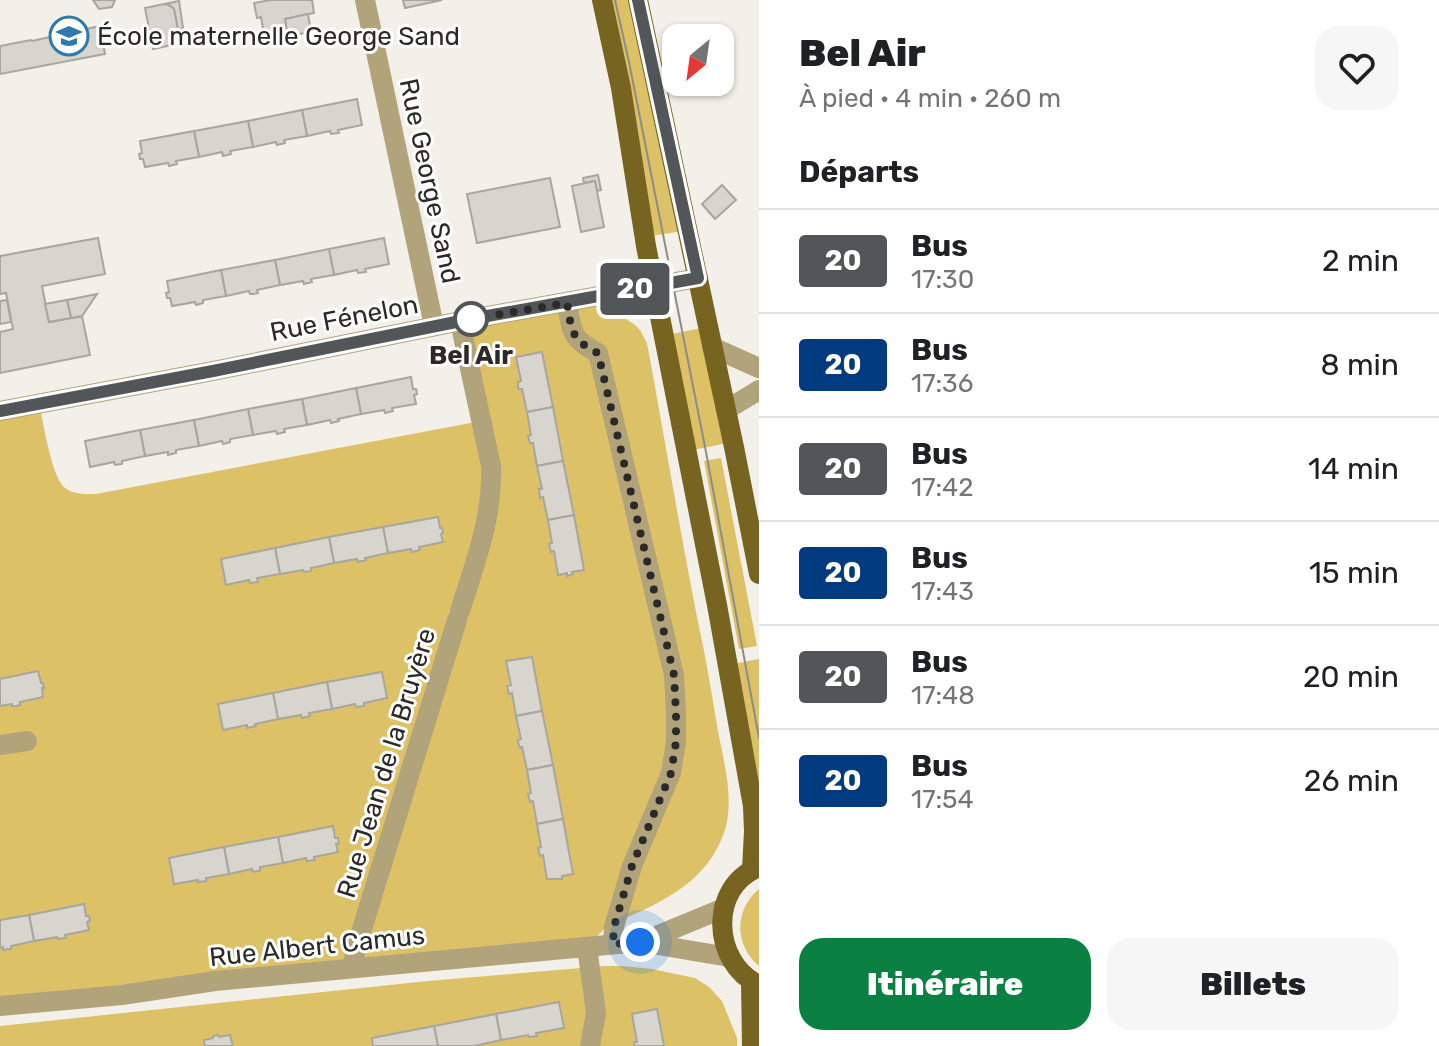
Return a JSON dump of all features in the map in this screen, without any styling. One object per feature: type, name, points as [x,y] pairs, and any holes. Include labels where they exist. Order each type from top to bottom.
[{"type":"main road","points":[[602,0],[621,88],[646,246],[753,806],[756,869],[735,886],[724,908],[722,933],[729,957],[738,971],[755,983],[752,1046]]},
{"type":"main road","points":[[638,0],[759,574]]},
{"type":"street","name":"Rue George Sand","points":[[365,0],[434,326]]},
{"type":"street","name":"Rue Fénelon","points":[[0,411],[698,278]]},
{"type":"street","points":[[567,303],[573,333],[581,345],[598,353],[674,675],[676,742],[671,773],[632,866],[614,927],[613,944]]},
{"type":"street","name":"Rue Jean de la Bruyère","points":[[353,968],[355,952],[483,541],[492,485],[491,466],[460,322]]},
{"type":"street","points":[[712,347],[759,368]]},
{"type":"street","points":[[726,410],[759,390]]},
{"type":"street","points":[[0,745],[27,741]]},
{"type":"street","name":"Rue Albert Camus","points":[[640,942],[724,908]]},
{"type":"street","name":"Rue Albert Camus","points":[[0,1006],[122,995],[213,981],[640,942],[729,957]]},
{"type":"street","points":[[587,947],[596,1013],[590,1046]]},
{"type":"shaded area","points":[[608,0],[634,0],[683,231],[651,236]]},
{"type":"shaded area","points":[[594,297],[635,325],[647,343],[729,796],[722,838],[703,869],[676,892],[604,929],[587,947],[0,1006],[0,411],[39,403],[52,462],[60,483],[80,494],[96,494],[481,421],[460,322]]},
{"type":"shaded area","points":[[701,328],[727,443],[693,450],[672,334]]},
{"type":"shaded area","points":[[721,458],[757,646],[739,649],[704,461]]},
{"type":"shaded area","points":[[759,659],[759,814],[733,664]]},
{"type":"shaded area","points":[[759,889],[759,966],[745,948],[740,928],[745,907]]},
{"type":"shaded area","points":[[604,966],[652,969],[695,978],[722,1001],[737,1038],[737,1046],[0,1046],[0,1026],[428,981]]},
{"type":"building","points":[[93,0],[115,0],[112,7],[99,9]]},
{"type":"building","points":[[312,0],[314,13],[285,19],[288,32],[264,34],[254,3]]},
{"type":"building","points":[[403,0],[442,0],[405,8]]},
{"type":"building","points":[[179,1],[183,28],[178,30],[174,9],[164,4]]},
{"type":"building","points":[[164,4],[174,9],[178,30],[183,28],[186,42],[153,49],[145,8]]},
{"type":"building","points":[[308,14],[311,32],[288,36],[285,19]]},
{"type":"building","points":[[100,26],[105,54],[0,74],[0,46]]},
{"type":"building","points":[[357,99],[362,125],[338,130],[339,133],[331,134],[330,131],[307,136],[302,110]]},
{"type":"building","points":[[302,110],[307,136],[284,140],[285,143],[277,145],[276,142],[253,147],[248,121]]},
{"type":"building","points":[[248,121],[253,147],[230,151],[231,154],[223,156],[222,152],[199,157],[194,131]]},
{"type":"building","points":[[194,131],[199,157],[176,161],[177,164],[169,166],[168,163],[145,167],[143,159],[140,159],[140,141]]},
{"type":"building","points":[[598,175],[601,190],[597,191],[595,181],[584,183],[583,178]]},
{"type":"building","points":[[550,178],[560,227],[477,243],[467,194]]},
{"type":"building","points":[[595,181],[604,227],[581,232],[572,186]]},
{"type":"building","points":[[722,185],[736,200],[715,219],[702,204]]},
{"type":"building","points":[[98,238],[105,274],[42,286],[49,322],[82,316],[90,355],[0,373],[0,332],[13,329],[6,293],[0,294],[0,256]]},
{"type":"building","points":[[384,238],[389,264],[365,269],[366,272],[358,273],[357,270],[334,275],[329,249]]},
{"type":"building","points":[[329,249],[334,275],[311,279],[312,282],[304,284],[303,281],[280,285],[275,260]]},
{"type":"building","points":[[275,260],[280,285],[257,290],[258,293],[250,294],[249,291],[226,296],[221,270]]},
{"type":"building","points":[[221,270],[226,296],[203,300],[203,303],[196,305],[195,302],[172,306],[170,298],[167,298],[167,281]]},
{"type":"building","points":[[97,294],[82,316],[71,318],[67,300]]},
{"type":"building","points":[[7,300],[11,322],[0,324],[0,301]]},
{"type":"building","points":[[67,300],[71,318],[49,322],[45,304]]},
{"type":"building","points":[[542,352],[553,407],[527,412],[522,389],[518,386],[521,381],[516,357]]},
{"type":"building","points":[[411,377],[417,394],[414,395],[416,404],[392,408],[393,411],[385,413],[384,410],[361,414],[356,388]]},
{"type":"building","points":[[356,388],[361,414],[331,423],[330,420],[307,425],[302,399]]},
{"type":"building","points":[[302,399],[307,425],[284,429],[285,432],[277,434],[276,431],[253,435],[248,409]]},
{"type":"building","points":[[553,407],[563,461],[537,466],[533,443],[530,443],[528,436],[531,435],[527,412]]},
{"type":"building","points":[[248,409],[253,435],[230,439],[230,442],[223,444],[222,441],[199,446],[194,420]]},
{"type":"building","points":[[194,420],[199,446],[176,450],[176,453],[168,455],[168,452],[145,456],[140,430]]},
{"type":"building","points":[[140,430],[145,456],[122,461],[122,464],[115,465],[114,462],[90,467],[85,441]]},
{"type":"building","points":[[563,461],[574,515],[548,520],[543,497],[540,498],[539,489],[542,489],[537,466]]},
{"type":"building","points":[[574,515],[584,570],[567,576],[567,573],[558,575],[554,551],[551,552],[549,544],[552,543],[548,520]]},
{"type":"building","points":[[438,517],[443,542],[419,547],[420,550],[412,552],[411,549],[388,553],[383,527]]},
{"type":"building","points":[[383,527],[388,553],[358,562],[357,559],[334,563],[329,537]]},
{"type":"building","points":[[329,537],[334,563],[311,568],[311,571],[280,574],[275,548]]},
{"type":"building","points":[[275,548],[280,574],[257,578],[258,582],[250,583],[249,580],[226,585],[221,559]]},
{"type":"building","points":[[532,657],[542,711],[516,716],[512,693],[509,694],[507,686],[511,685],[506,661]]},
{"type":"building","points":[[38,671],[44,688],[43,697],[20,702],[16,706],[0,706],[0,679]]},
{"type":"building","points":[[382,672],[387,698],[364,703],[364,706],[356,707],[355,704],[332,709],[327,682]]},
{"type":"building","points":[[327,682],[332,709],[309,713],[310,716],[302,718],[301,715],[278,719],[273,693]]},
{"type":"building","points":[[273,693],[278,719],[247,728],[247,725],[223,730],[218,704]]},
{"type":"building","points":[[542,711],[553,765],[527,770],[518,742],[521,739],[516,716]]},
{"type":"building","points":[[553,765],[563,819],[537,824],[533,801],[530,802],[528,794],[531,793],[527,770]]},
{"type":"building","points":[[563,819],[573,874],[562,876],[562,879],[547,879],[543,855],[540,856],[538,848],[541,847],[537,824]]},
{"type":"building","points":[[333,826],[339,843],[336,844],[338,852],[314,857],[315,860],[307,861],[306,858],[283,863],[278,837]]},
{"type":"building","points":[[278,837],[283,863],[260,867],[260,871],[253,872],[252,869],[229,874],[224,847]]},
{"type":"building","points":[[224,847],[229,874],[206,878],[206,881],[174,884],[169,858]]},
{"type":"building","points":[[84,904],[90,921],[87,922],[89,930],[65,935],[66,938],[34,941],[29,915]]},
{"type":"building","points":[[29,915],[34,941],[11,946],[11,949],[0,948],[0,920]]},
{"type":"building","points":[[559,1002],[564,1028],[536,1033],[537,1036],[501,1040],[496,1014]]},
{"type":"building","points":[[657,1009],[664,1046],[635,1046],[632,1014]]},
{"type":"building","points":[[496,1014],[501,1040],[474,1046],[438,1046],[434,1026]]},
{"type":"building","points":[[434,1026],[438,1046],[373,1046],[372,1038]]},
{"type":"building","points":[[230,1035],[233,1046],[205,1046],[204,1040]]},
{"type":"tram line","points":[[615,0],[706,452],[759,738]]},
{"type":"bus line","name":"20","points":[[0,411],[698,278],[638,0]]},
{"type":"place","name":"École maternelle George Sand","points":[[69,36]]},
{"type":"place","name":"Bel Air","points":[[471,319]]},
{"type":"route","points":[[471,319],[567,303],[573,333],[581,345],[598,353],[674,675],[676,742],[671,773],[632,866],[614,927],[613,944],[640,942]]}]
